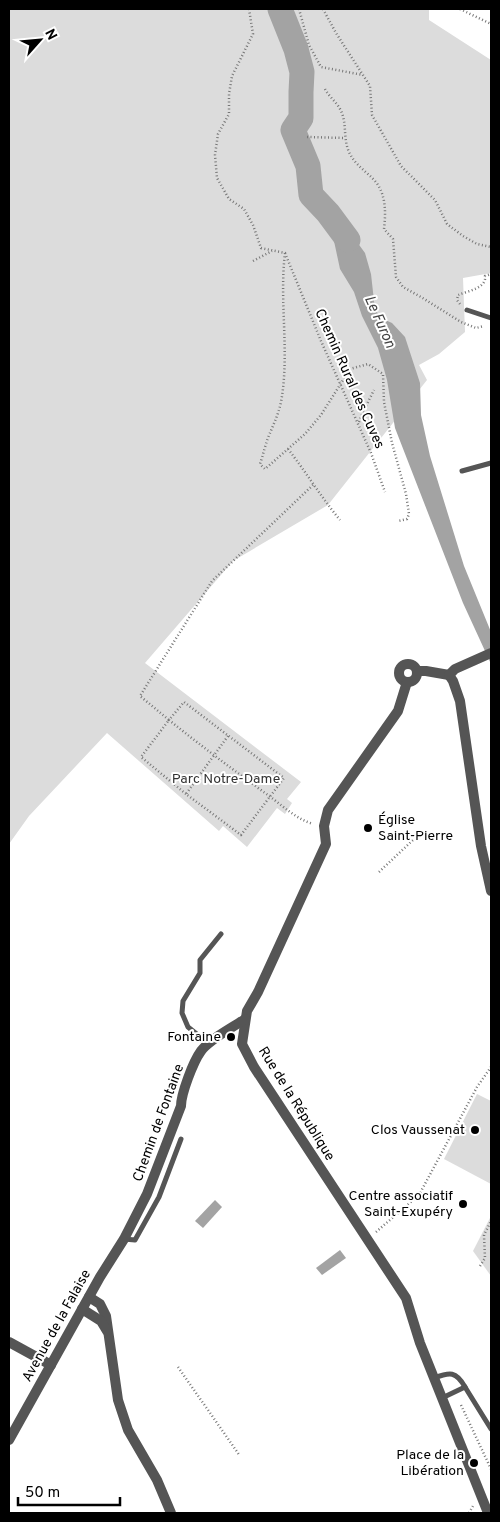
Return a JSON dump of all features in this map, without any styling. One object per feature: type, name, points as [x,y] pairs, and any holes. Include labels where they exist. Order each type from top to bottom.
[{"type":"street","points":[[449,675],[455,669],[487,654]]},
{"type":"street","points":[[410,664],[417,671],[415,679],[407,682],[399,676],[399,670],[402,666],[410,664]]},
{"type":"street","points":[[417,671],[449,675],[460,701],[481,846],[491,891]]},
{"type":"street","name":"Rue de la République","points":[[407,682],[398,711],[328,810],[324,826],[326,844],[258,992],[247,1011],[242,1044],[254,1067],[406,1298],[420,1343],[488,1513]]},
{"type":"street","name":"Chemin de Fontaine","points":[[116,1252],[147,1194],[181,1106],[181,1098],[201,1052],[209,1044],[245,1019]]},
{"type":"street","name":"Avenue de la Falaise","points":[[9,1440],[116,1252]]},
{"type":"street","points":[[89,1297],[100,1304],[108,1322],[118,1400],[128,1430],[156,1480],[171,1513]]},
{"type":"street","points":[[82,1309],[101,1321],[108,1331]]},
{"type":"street","points":[[9,1342],[51,1365]]},
{"type":"lane","points":[[467,310],[491,318]]},
{"type":"lane","points":[[462,471],[491,463]]},
{"type":"lane","points":[[209,1044],[188,1027],[182,1013],[183,1001],[200,973],[200,960],[221,934]]},
{"type":"lane","points":[[124,1240],[135,1240],[159,1197],[181,1139]]},
{"type":"lane","points":[[434,1378],[447,1374],[454,1375],[460,1379],[491,1429]]},
{"type":"lane","points":[[442,1398],[465,1387]]},
{"type":"path","points":[[249,9],[253,34],[232,76],[229,94],[229,114],[218,134],[215,155],[217,178],[229,199],[244,209],[253,225],[261,248],[285,253],[282,277],[285,336],[281,402],[260,464],[265,469],[311,427],[350,369],[368,364],[383,374],[384,402],[409,514],[407,519],[398,520]]},
{"type":"path","points":[[299,9],[310,45],[321,67],[364,74]]},
{"type":"path","points":[[324,9],[370,86],[372,115],[401,166],[435,200],[447,224],[477,244],[491,247]]},
{"type":"path","points":[[460,9],[491,24]]},
{"type":"path","points":[[325,88],[328,95],[341,111],[344,122],[344,138],[349,152],[355,162],[374,180],[384,198],[386,215],[384,229],[393,239],[396,277],[404,287],[461,322],[476,328],[486,326]]},
{"type":"path","points":[[307,137],[344,138]]},
{"type":"path","points":[[253,261],[273,250]]},
{"type":"path","name":"Chemin Rural des Cuves","points":[[285,253],[359,424],[385,492]]},
{"type":"path","points":[[467,310],[456,300],[456,297],[483,285],[486,281],[485,276],[491,274]]},
{"type":"path","points":[[359,424],[374,390]]},
{"type":"path","points":[[288,449],[340,520]]},
{"type":"path","points":[[313,485],[212,581],[140,696],[213,755],[302,820],[324,826]]},
{"type":"path","points":[[184,702],[228,736],[284,778],[241,835],[141,758],[184,702]]},
{"type":"path","points":[[186,794],[228,736]]},
{"type":"path","points":[[379,872],[413,840]]},
{"type":"path","points":[[368,1240],[419,1195],[477,1087],[491,1067]]},
{"type":"path","points":[[480,1266],[485,1258],[484,1236],[491,1221]]},
{"type":"path","points":[[178,1367],[240,1456]]},
{"type":"path","points":[[461,1405],[491,1469]]},
{"type":"green space","name":"Parc Notre-Dame","points":[[9,9],[429,9],[429,20],[491,60],[491,273],[463,278],[465,332],[439,354],[419,365],[427,380],[328,505],[233,561],[145,663],[301,782],[287,799],[292,803],[285,814],[277,808],[247,847],[223,826],[219,831],[107,733],[29,816],[9,844]]},
{"type":"green space","name":"Clos Vaussenat","points":[[477,1094],[491,1101],[491,1184],[444,1159]]},
{"type":"green space","points":[[491,1216],[491,1276],[473,1251]]},
{"type":"water","points":[[328,213],[349,231],[365,253],[371,274],[375,310],[383,319],[392,323],[405,337],[420,383],[421,415],[430,456],[464,566],[491,632],[491,664],[463,603],[395,428],[387,380],[378,348],[362,316],[354,292],[340,269]]},
{"type":"water","points":[[215,1200],[222,1207],[203,1228],[195,1221]]},
{"type":"water","points":[[340,1250],[346,1258],[322,1275],[316,1268]]},
{"type":"waterway","name":"Le Furon","points":[[280,9],[296,49],[302,72],[301,118],[293,130],[308,166],[311,195],[328,213],[348,240]]},
{"type":"place","name":"Église Saint-Pierre","points":[[368,828]]},
{"type":"place","name":"Fontaine","points":[[231,1037]]},
{"type":"place","name":"Clos Vaussenat","points":[[475,1130]]},
{"type":"place","name":"Centre associatif Saint-Exupéry","points":[[463,1204]]},
{"type":"place","name":"Place de la Libération","points":[[474,1463]]}]
